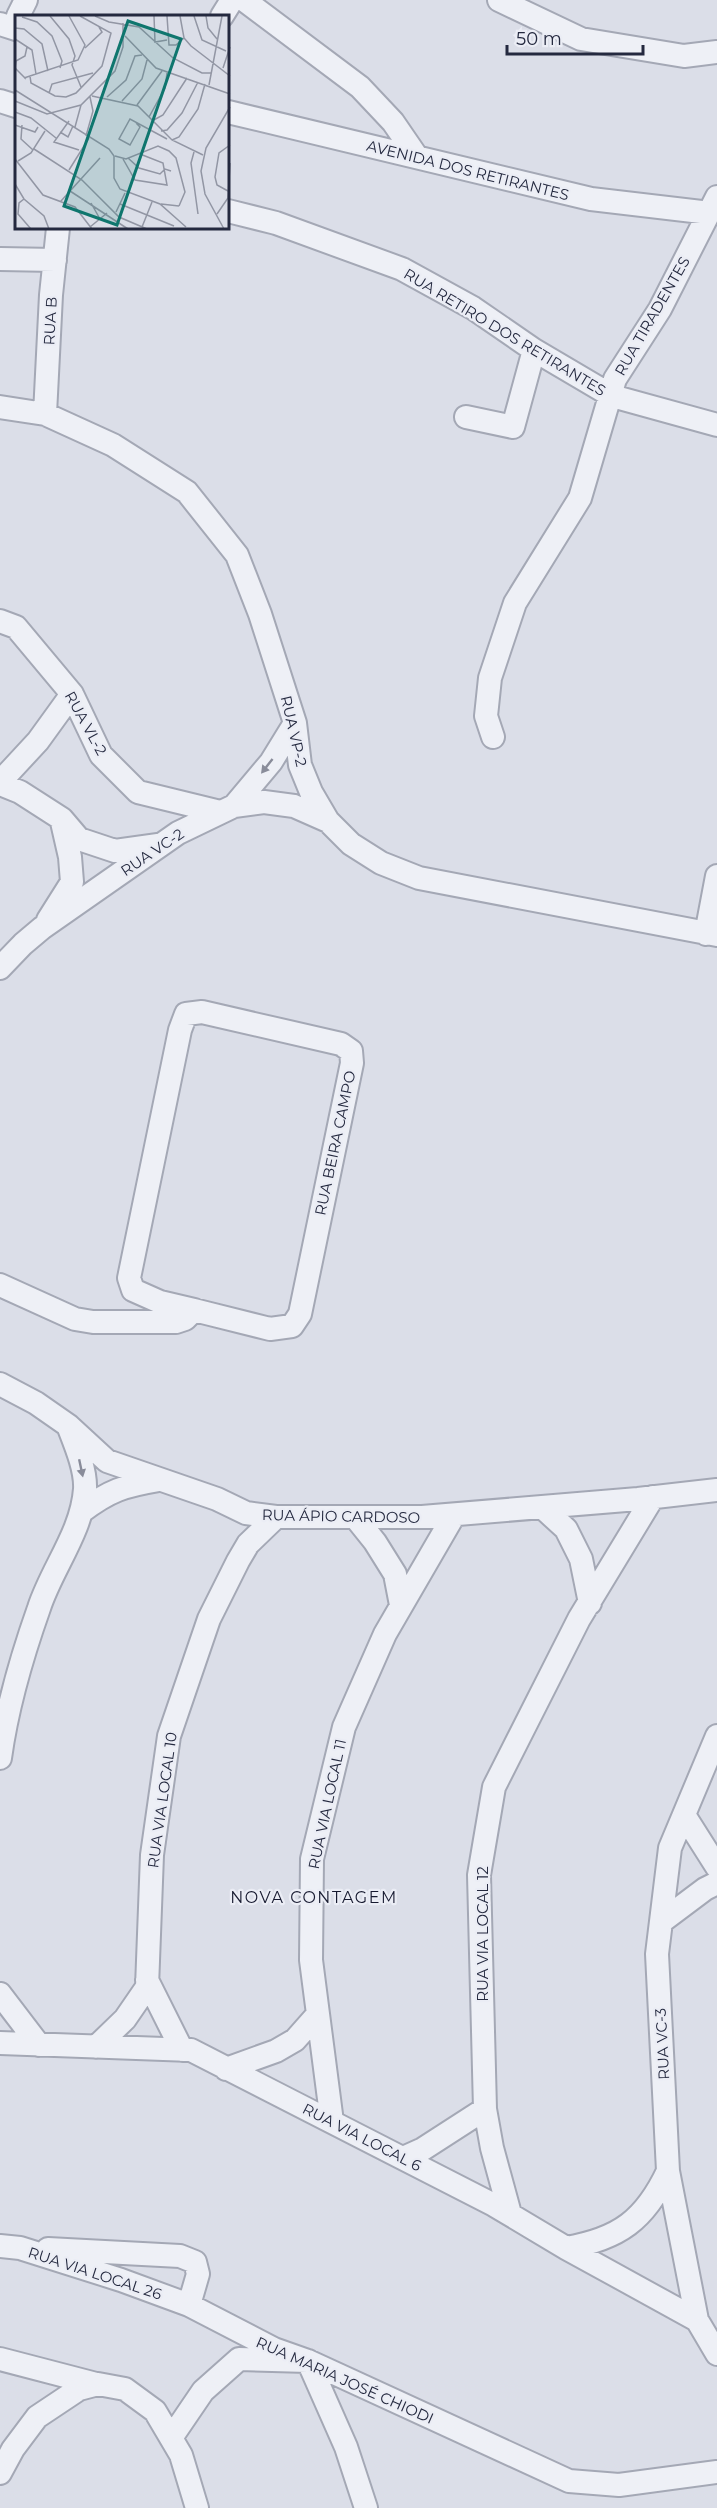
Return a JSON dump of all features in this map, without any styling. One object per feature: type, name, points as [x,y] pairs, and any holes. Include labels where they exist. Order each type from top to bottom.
[{"type":"street","points":[[18,15],[26,0]]},
{"type":"street","points":[[223,15],[232,0]]},
{"type":"street","points":[[244,0],[360,87],[393,122],[417,157]]},
{"type":"street","points":[[499,0],[580,39],[684,56],[717,52]]},
{"type":"street","points":[[0,101],[15,106]]},
{"type":"street","name":"AVENIDA DOS RETIRANTES","points":[[230,112],[591,199],[713,205]]},
{"type":"street","name":"RUA TIRADENTES","points":[[493,736],[486,716],[490,678],[515,603],[580,498],[612,396],[615,379],[660,309],[713,205]]},
{"type":"street","name":"RUA RETIRO DOS RETIRANTES","points":[[230,211],[276,223],[402,269],[473,308],[534,350],[612,396],[717,425]]},
{"type":"street","name":"RUA B","points":[[45,414],[58,230]]},
{"type":"street","points":[[0,259],[55,260]]},
{"type":"street","points":[[466,417],[513,427],[534,350]]},
{"type":"street","name":"RUA VP-2","points":[[0,406],[45,414],[113,445],[187,492],[237,555],[260,614],[295,723],[300,765],[310,792],[328,821],[351,844],[381,863],[419,878],[712,935]]},
{"type":"street","name":"RUA VL-2","points":[[0,621],[16,627],[72,694],[101,755],[138,792],[227,809]]},
{"type":"street","points":[[72,694],[38,741],[0,783],[20,792],[62,819],[79,839],[115,851],[162,844]]},
{"type":"street","points":[[227,809],[271,762],[295,723]]},
{"type":"street","name":"RUA VC-2","points":[[0,968],[42,928],[178,833],[227,809],[264,802],[294,806],[328,821]]},
{"type":"street","points":[[42,928],[72,882],[70,857],[62,819]]},
{"type":"street","points":[[712,935],[717,876]]},
{"type":"street","points":[[0,945],[23,944]]},
{"type":"street","name":"RUA BEIRA CAMPO","points":[[202,1012],[341,1044],[351,1051],[352,1063],[300,1314],[292,1326],[270,1329],[194,1310],[160,1302],[133,1290],[129,1278],[180,1030],[186,1014],[202,1012]]},
{"type":"street","points":[[0,1285],[75,1319],[93,1322],[176,1322],[185,1319],[194,1310]]},
{"type":"street","name":"RUA ÁPIO CARDOSO","points":[[0,1384],[27,1398],[69,1426],[107,1461],[217,1499],[246,1513],[276,1517],[454,1515],[717,1490]]},
{"type":"street","points":[[0,1400],[27,1398]]},
{"type":"street","points":[[0,1758],[5,1725],[39,1606],[81,1512],[85,1486],[69,1426]]},
{"type":"street","points":[[81,1512],[106,1493],[132,1484],[160,1479]]},
{"type":"street","name":"RUA VIA LOCAL 12","points":[[510,2214],[492,2148],[485,2109],[478,1875],[494,1787],[590,1603],[653,1497]]},
{"type":"street","name":"RUA VIA LOCAL 10","points":[[217,1499],[229,1512],[237,1527],[240,1544],[238,1561]]},
{"type":"street","points":[[542,1507],[566,1529],[580,1559],[590,1603]]},
{"type":"street","name":"RUA VIA LOCAL 11","points":[[332,2122],[311,1960],[312,1860],[344,1727],[385,1634],[454,1515]]},
{"type":"street","name":"RUA VIA LOCAL 10","points":[[96,2047],[125,2019],[147,1987],[152,1855],[169,1736],[209,1619],[248,1544],[276,1517]]},
{"type":"street","points":[[355,1517],[375,1542],[394,1574],[401,1605]]},
{"type":"street","name":"RUA VC-3","points":[[717,1736],[670,1848],[657,1954],[668,2171],[697,2320],[717,2354]]},
{"type":"street","points":[[684,1815],[717,1867]]},
{"type":"street","points":[[661,1923],[705,1889],[717,1883]]},
{"type":"street","name":"RUA VIA LOCAL 10","points":[[147,1980],[182,2050]]},
{"type":"street","points":[[0,1994],[39,2045]]},
{"type":"street","points":[[226,2069],[276,2051],[295,2040],[318,2014]]},
{"type":"street","name":"RUA VIA LOCAL 6","points":[[0,2043],[191,2050],[510,2214],[566,2248],[697,2320]]},
{"type":"street","points":[[403,2158],[423,2150],[485,2109]]},
{"type":"street","points":[[566,2248],[592,2244],[617,2233],[639,2217],[656,2196],[668,2171]]},
{"type":"street","points":[[10,2247],[180,2256],[195,2262],[198,2274],[189,2305]]},
{"type":"street","name":"RUA VIA LOCAL 26","points":[[10,2247],[121,2280],[189,2305]]},
{"type":"street","name":"RUA MARIA JOSÉ CHIODI","points":[[189,2305],[274,2349],[308,2361],[569,2481],[620,2485],[717,2472]]},
{"type":"street","points":[[0,2359],[125,2389],[155,2411],[181,2455],[197,2508]]},
{"type":"street","points":[[171,2438],[202,2391],[239,2360],[308,2361],[346,2448],[366,2508]]},
{"type":"street","points":[[0,2473],[13,2449],[37,2417],[79,2389],[98,2384]]},
{"type":"district","name":"NOVA CONTAGEM","points":[[314,1897]]}]
